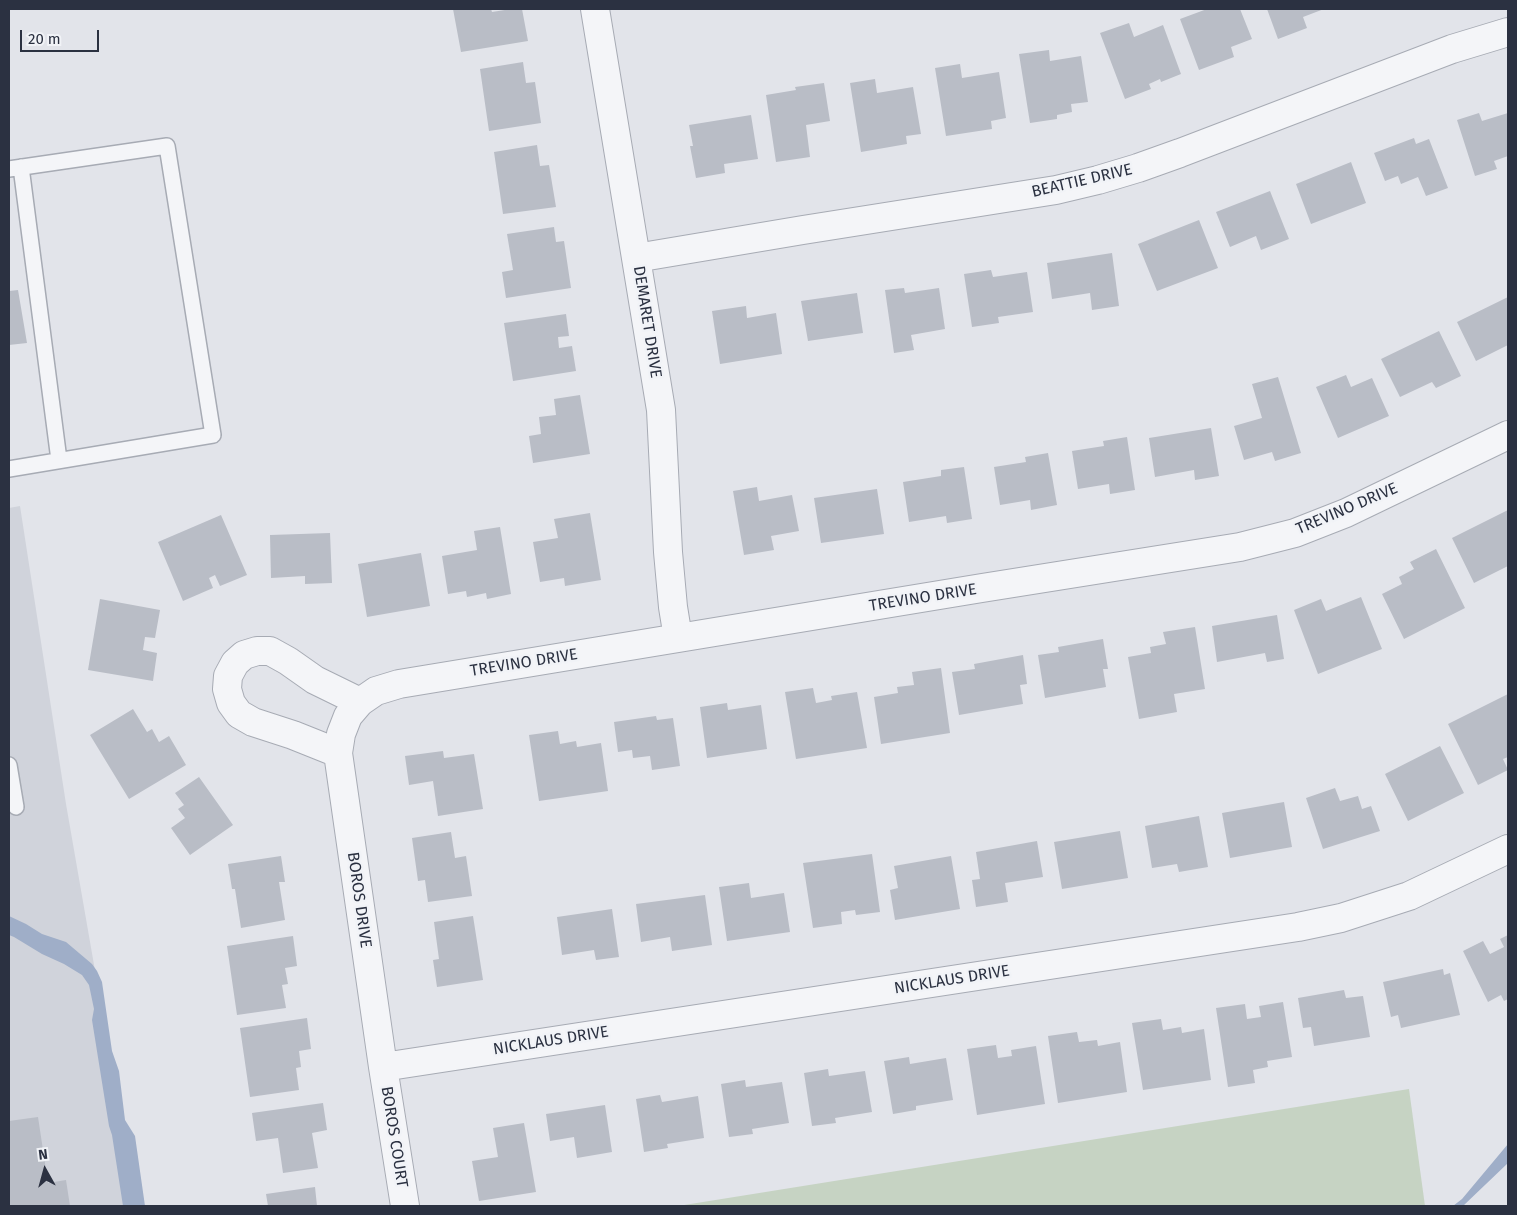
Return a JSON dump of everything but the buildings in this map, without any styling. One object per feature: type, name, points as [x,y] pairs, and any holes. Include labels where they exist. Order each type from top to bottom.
[{"type":"street","name":"DEMARET DRIVE","points":[[595,9],[661,410],[668,552],[678,638]]},
{"type":"street","name":"BEATTIE DRIVE","points":[[636,258],[1056,190],[1098,180],[1172,156],[1452,49],[1508,32]]},
{"type":"street","name":"TREVINO DRIVE","points":[[340,744],[348,716],[360,702],[376,691],[399,684],[1240,547],[1296,532],[1346,514],[1508,435]]},
{"type":"street","points":[[340,744],[293,735],[253,722],[239,714],[230,703],[227,689],[228,676],[235,663],[244,655],[257,651],[270,651],[315,680],[360,702]]},
{"type":"street","name":"BOROS DRIVE","points":[[340,744],[383,1067]]},
{"type":"street","name":"NICKLAUS DRIVE","points":[[383,1067],[1298,927],[1341,918],[1409,896],[1508,849]]},
{"type":"street","name":"BOROS COURT","points":[[383,1067],[405,1206]]},
{"type":"lane","points":[[9,468],[59,460],[213,435],[167,146],[15,168],[59,460]]},
{"type":"lane","points":[[9,765],[16,807]]},
{"type":"shaded area","points":[[20,506],[66,804],[136,1206],[9,1206],[9,508]]},
{"type":"green space","points":[[1409,1089],[1425,1206],[678,1206]]},
{"type":"water","points":[[9,916],[42,934],[66,942],[92,964],[97,971],[102,982],[112,1051],[119,1071],[125,1120],[135,1136],[145,1206],[123,1206],[92,1020],[94,1009],[89,985],[82,975],[9,935]]},
{"type":"water","points":[[1508,1144],[1508,1163],[1463,1206],[1453,1206],[1462,1199]]}]
